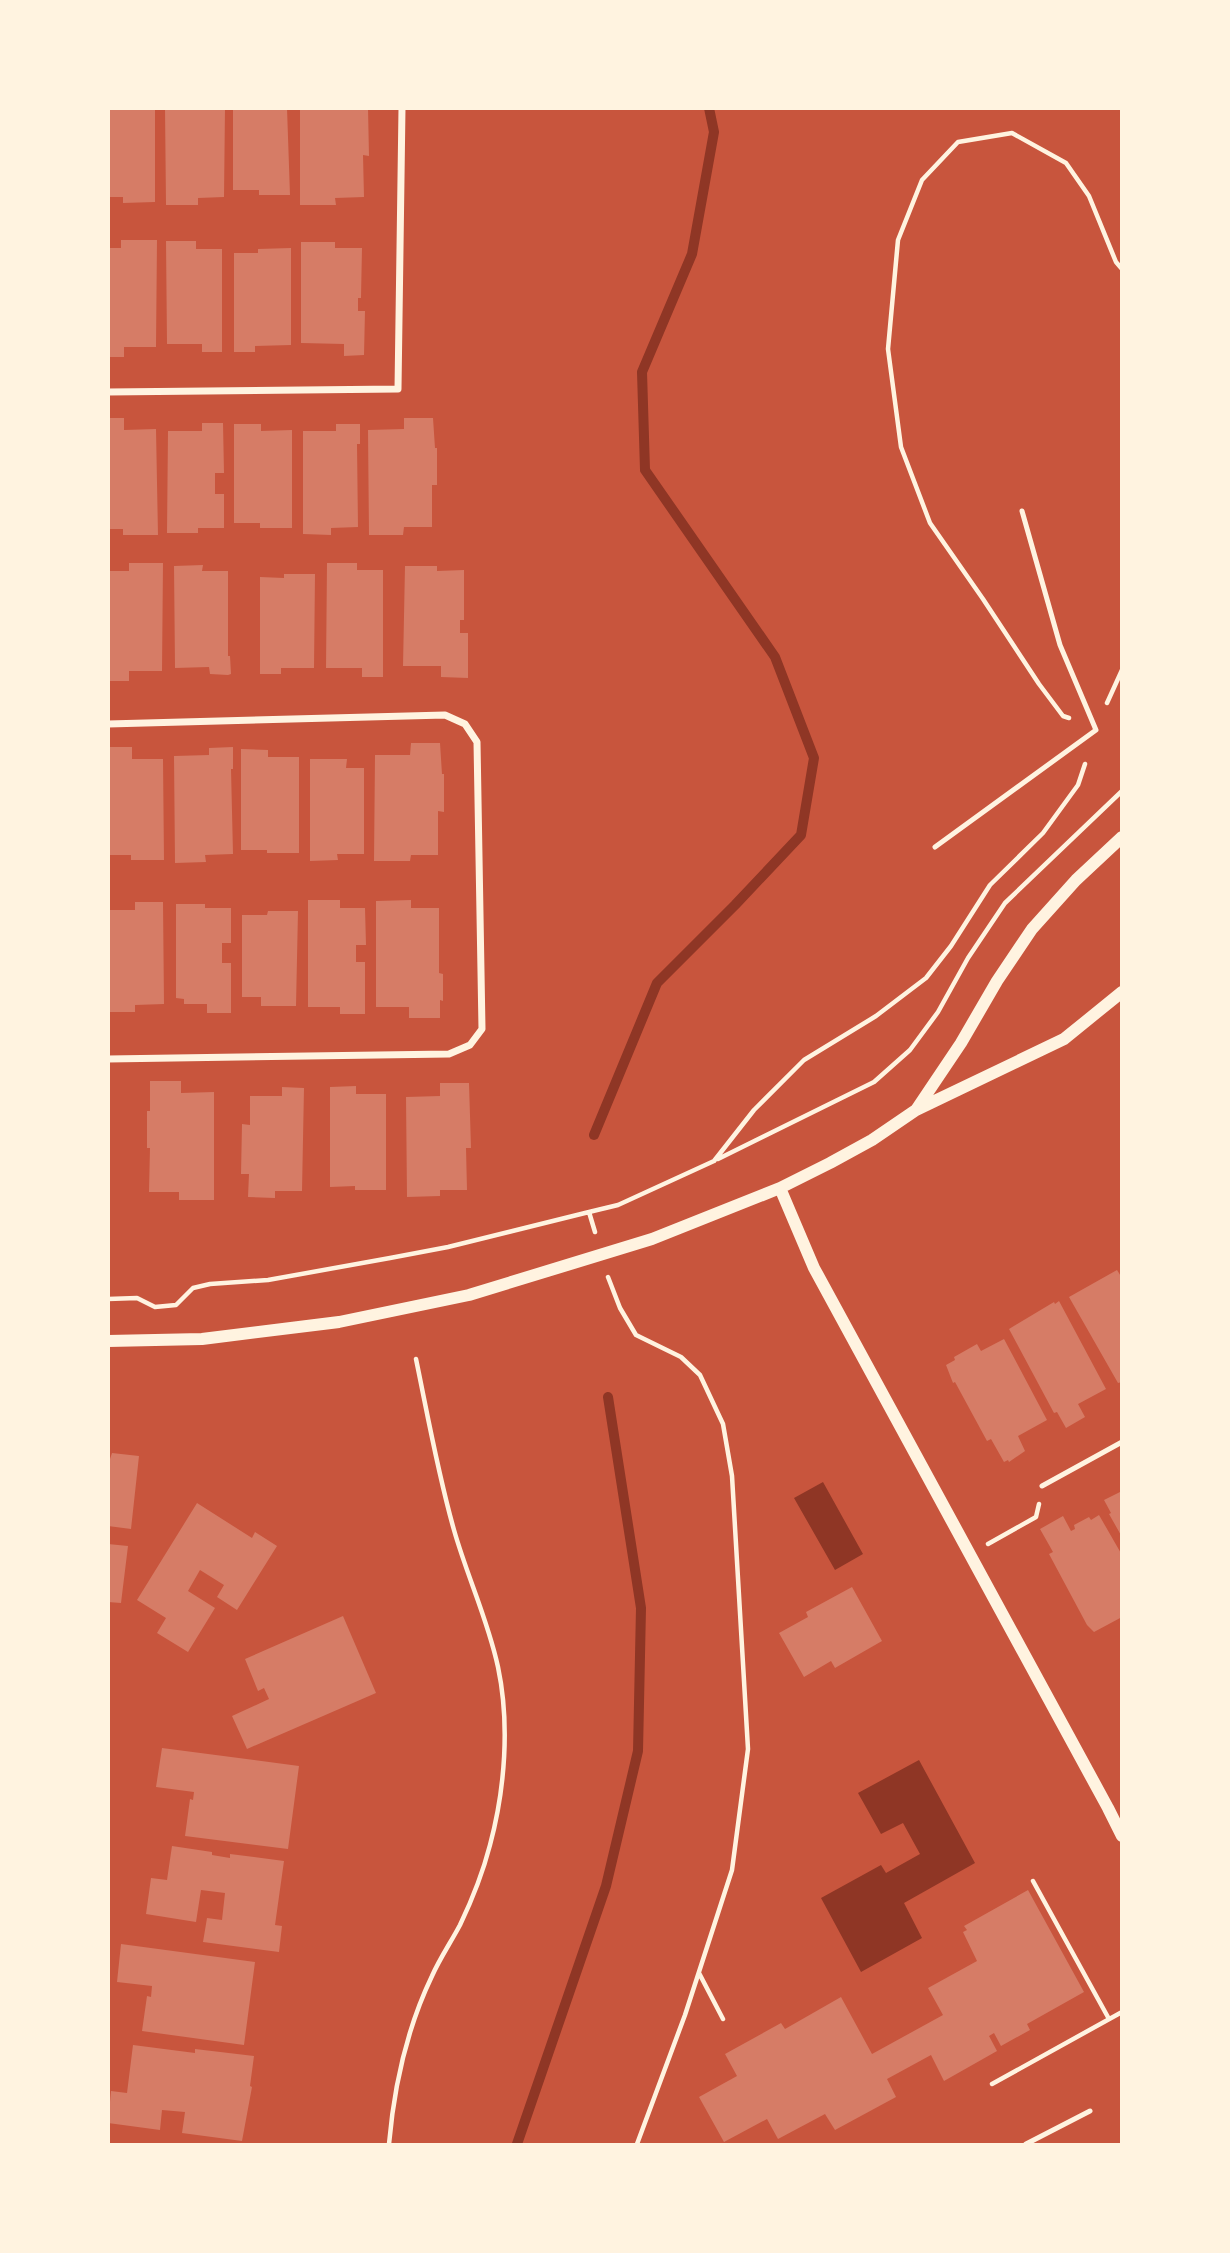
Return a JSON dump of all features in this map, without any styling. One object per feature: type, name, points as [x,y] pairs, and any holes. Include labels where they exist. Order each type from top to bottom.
[{"type":"street","points":[[108,392],[398,389],[402,108]]},
{"type":"street","points":[[108,724],[445,715],[465,724],[477,742],[482,1029],[470,1045],[449,1054],[108,1059]]},
{"type":"street","points":[[916,1110],[1032,929],[1076,880],[1121,837]]},
{"type":"street","points":[[108,1342],[202,1339],[325,1324],[469,1296],[652,1239],[780,1188],[872,1140],[916,1110],[1064,1039],[1122,992]]},
{"type":"street","points":[[780,1188],[814,1268],[1122,1836]]},
{"type":"lane","points":[[935,847],[1096,730],[1060,645],[1022,511]]},
{"type":"lane","points":[[1042,1486],[1122,1442]]},
{"type":"lane","points":[[1026,2144],[1090,2111]]},
{"type":"path","points":[[1096,730],[1063,716],[930,523],[901,447],[888,349],[898,240],[922,180],[958,142],[1012,133],[1066,163],[1089,196],[1116,262],[1122,269]]},
{"type":"path","points":[[714,1161],[754,1110],[804,1060],[876,1016],[926,978],[951,946],[990,885],[1043,833],[1078,785],[1096,730],[1122,670]]},
{"type":"path","points":[[108,1299],[137,1298],[155,1307],[176,1305],[193,1288],[210,1284],[268,1280],[448,1247],[618,1205],[874,1082],[910,1050],[939,1012],[968,958],[1005,903],[1122,791]]},
{"type":"path","points":[[589,1212],[593,1228]]},
{"type":"path","points":[[609,1279],[620,1308],[636,1335],[681,1357],[700,1374],[723,1424],[733,1476],[748,1749],[732,1870],[637,2144]]},
{"type":"path","points":[[389,2144],[399,2071],[414,2021],[431,1976],[460,1924],[477,1885],[490,1845],[503,1760],[504,1709],[498,1667],[446,1499],[416,1360]]},
{"type":"path","points":[[970,1554],[1036,1517],[1042,1486]]},
{"type":"path","points":[[1033,1881],[1109,2019]]},
{"type":"path","points":[[698,1973],[723,2019]]},
{"type":"path","points":[[992,2084],[1122,2012]]},
{"type":"shaded area","points":[[823,1482],[863,1554],[835,1570],[794,1498]]},
{"type":"shaded area","points":[[919,1760],[975,1863],[904,1903],[922,1938],[861,1972],[821,1898],[881,1865],[886,1873],[920,1854],[903,1823],[881,1834],[858,1793]]},
{"type":"building","points":[[108,108],[155,108],[155,202],[123,203],[123,197],[108,197]]},
{"type":"building","points":[[165,108],[225,108],[224,197],[198,198],[198,205],[166,205]]},
{"type":"building","points":[[233,108],[287,108],[290,195],[259,195],[259,190],[233,190]]},
{"type":"building","points":[[300,108],[368,108],[369,156],[363,155],[364,197],[335,198],[336,205],[300,205]]},
{"type":"building","points":[[121,240],[157,240],[156,347],[124,347],[124,357],[108,357],[108,248],[121,248]]},
{"type":"building","points":[[166,241],[196,241],[196,249],[222,249],[222,352],[202,352],[202,344],[167,344]]},
{"type":"building","points":[[301,242],[335,242],[335,248],[362,248],[361,298],[358,298],[358,311],[365,311],[364,355],[344,356],[344,344],[301,343]]},
{"type":"building","points":[[291,248],[291,345],[255,346],[255,352],[234,352],[234,253]]},
{"type":"building","points":[[108,418],[124,418],[124,430],[156,429],[158,535],[123,535],[123,529],[108,529]]},
{"type":"building","points":[[404,418],[433,418],[437,448],[437,485],[432,485],[432,527],[404,527],[403,535],[369,535],[368,430],[404,429]]},
{"type":"building","points":[[202,423],[223,423],[224,473],[215,473],[215,494],[224,494],[224,528],[198,528],[198,533],[167,533],[168,431],[202,431]]},
{"type":"building","points":[[234,424],[261,424],[261,431],[292,430],[292,528],[260,528],[260,523],[234,523]]},
{"type":"building","points":[[336,424],[360,424],[360,444],[357,444],[358,527],[331,528],[331,535],[303,534],[303,431],[336,431]]},
{"type":"building","points":[[129,563],[163,563],[162,671],[129,671],[129,681],[108,681],[108,571],[129,571]]},
{"type":"building","points":[[327,563],[357,563],[357,570],[383,570],[383,677],[362,677],[362,668],[326,668]]},
{"type":"building","points":[[203,565],[202,571],[228,571],[228,656],[231,674],[228,675],[210,674],[209,667],[175,668],[174,566]]},
{"type":"building","points":[[405,566],[437,566],[437,571],[464,570],[464,620],[460,620],[460,633],[468,633],[468,678],[441,677],[441,666],[403,666]]},
{"type":"building","points":[[284,574],[315,574],[314,668],[281,668],[281,674],[260,674],[260,577],[284,578]]},
{"type":"building","points":[[411,743],[440,743],[444,774],[444,812],[438,811],[438,855],[411,855],[410,861],[374,861],[375,755],[410,755]]},
{"type":"building","points":[[108,747],[132,747],[132,759],[163,759],[164,860],[131,860],[131,855],[108,855]]},
{"type":"building","points":[[233,747],[233,854],[205,855],[206,862],[175,863],[174,756],[209,755],[209,748]]},
{"type":"building","points":[[241,749],[268,750],[268,757],[299,757],[299,853],[241,850]]},
{"type":"building","points":[[310,759],[347,759],[346,768],[364,768],[364,854],[337,854],[338,860],[310,861]]},
{"type":"building","points":[[308,900],[340,900],[340,908],[365,908],[366,945],[356,945],[356,962],[365,962],[365,1014],[340,1014],[340,1007],[308,1007]]},
{"type":"building","points":[[411,900],[411,908],[439,908],[439,973],[443,974],[440,1018],[409,1018],[409,1007],[376,1007],[376,901]]},
{"type":"building","points":[[135,902],[163,902],[164,1004],[135,1005],[135,1012],[108,1012],[108,910],[135,910]]},
{"type":"building","points":[[176,904],[205,904],[205,908],[231,908],[231,943],[222,943],[222,963],[231,963],[231,1013],[207,1013],[207,1004],[184,1004],[184,999],[176,998]]},
{"type":"building","points":[[268,911],[298,911],[296,1006],[261,1006],[261,997],[242,997],[242,915],[267,915]]},
{"type":"building","points":[[150,1081],[181,1081],[181,1093],[214,1092],[214,1200],[179,1200],[179,1192],[149,1192],[147,1111],[150,1111]]},
{"type":"building","points":[[440,1083],[469,1083],[471,1148],[466,1148],[467,1190],[440,1190],[440,1196],[407,1197],[406,1097],[440,1096]]},
{"type":"building","points":[[356,1086],[356,1094],[386,1094],[386,1190],[355,1190],[355,1186],[330,1187],[330,1087]]},
{"type":"building","points":[[282,1087],[304,1088],[302,1191],[275,1191],[275,1198],[248,1197],[249,1174],[241,1174],[242,1124],[250,1125],[250,1096],[282,1096]]},
{"type":"building","points":[[1117,1270],[1122,1278],[1122,1382],[1118,1383],[1069,1297]]},
{"type":"building","points":[[1059,1301],[1106,1389],[1078,1404],[1085,1417],[1066,1428],[1057,1412],[1054,1413],[1009,1329]]},
{"type":"building","points":[[1004,1339],[1047,1420],[1018,1436],[1025,1451],[1009,1462],[1004,1462],[991,1439],[987,1441],[955,1382],[953,1383],[946,1365],[955,1360],[954,1357],[977,1344],[981,1351]]},
{"type":"building","points":[[112,1453],[139,1456],[131,1529],[108,1526],[108,1465]]},
{"type":"building","points":[[1122,1491],[1122,1537],[1104,1500]]},
{"type":"building","points":[[197,1503],[252,1538],[255,1532],[277,1546],[237,1610],[217,1597],[224,1585],[200,1570],[188,1591],[215,1608],[188,1652],[157,1633],[166,1618],[137,1600]]},
{"type":"building","points":[[1099,1515],[1122,1555],[1122,1617],[1094,1632],[1087,1625],[1049,1554],[1053,1552],[1040,1529],[1063,1516],[1071,1531],[1075,1529],[1074,1525]]},
{"type":"building","points":[[108,1544],[128,1546],[121,1603],[108,1602]]},
{"type":"building","points":[[852,1587],[882,1641],[835,1668],[831,1661],[804,1677],[779,1633],[808,1617],[806,1612]]},
{"type":"building","points":[[343,1616],[376,1693],[247,1749],[232,1716],[269,1699],[264,1688],[258,1691],[245,1659]]},
{"type":"building","points":[[162,1748],[299,1766],[288,1849],[185,1836],[190,1799],[193,1800],[194,1792],[156,1787]]},
{"type":"building","points":[[172,1846],[212,1852],[212,1855],[230,1858],[230,1854],[284,1861],[275,1925],[282,1926],[279,1952],[203,1942],[207,1918],[222,1920],[225,1893],[201,1890],[196,1922],[146,1914],[151,1878],[167,1880]]},
{"type":"building","points":[[1028,1890],[1084,1992],[1027,2024],[1030,2030],[1001,2046],[994,2033],[989,2036],[997,2051],[944,2081],[931,2055],[887,2079],[896,2097],[835,2130],[825,2114],[778,2139],[767,2119],[724,2142],[699,2097],[737,2076],[725,2054],[781,2023],[785,2029],[841,1997],[872,2054],[943,2015],[928,1988],[977,1961],[963,1932],[967,1930],[964,1926]]},
{"type":"building","points":[[121,1944],[255,1962],[244,2045],[142,2031],[147,1996],[151,1997],[152,1986],[117,1982]]},
{"type":"building","points":[[133,2045],[195,2053],[195,2049],[254,2056],[252,2087],[242,2141],[182,2133],[185,2112],[162,2110],[160,2130],[108,2123],[111,2091],[127,2093]]},
{"type":"waterway","points":[[594,1135],[657,983],[801,835],[814,758],[775,657],[645,470],[642,372],[692,254],[714,132],[709,108]]},
{"type":"waterway","points":[[517,2144],[606,1886],[638,1751],[641,1608],[608,1397]]}]
